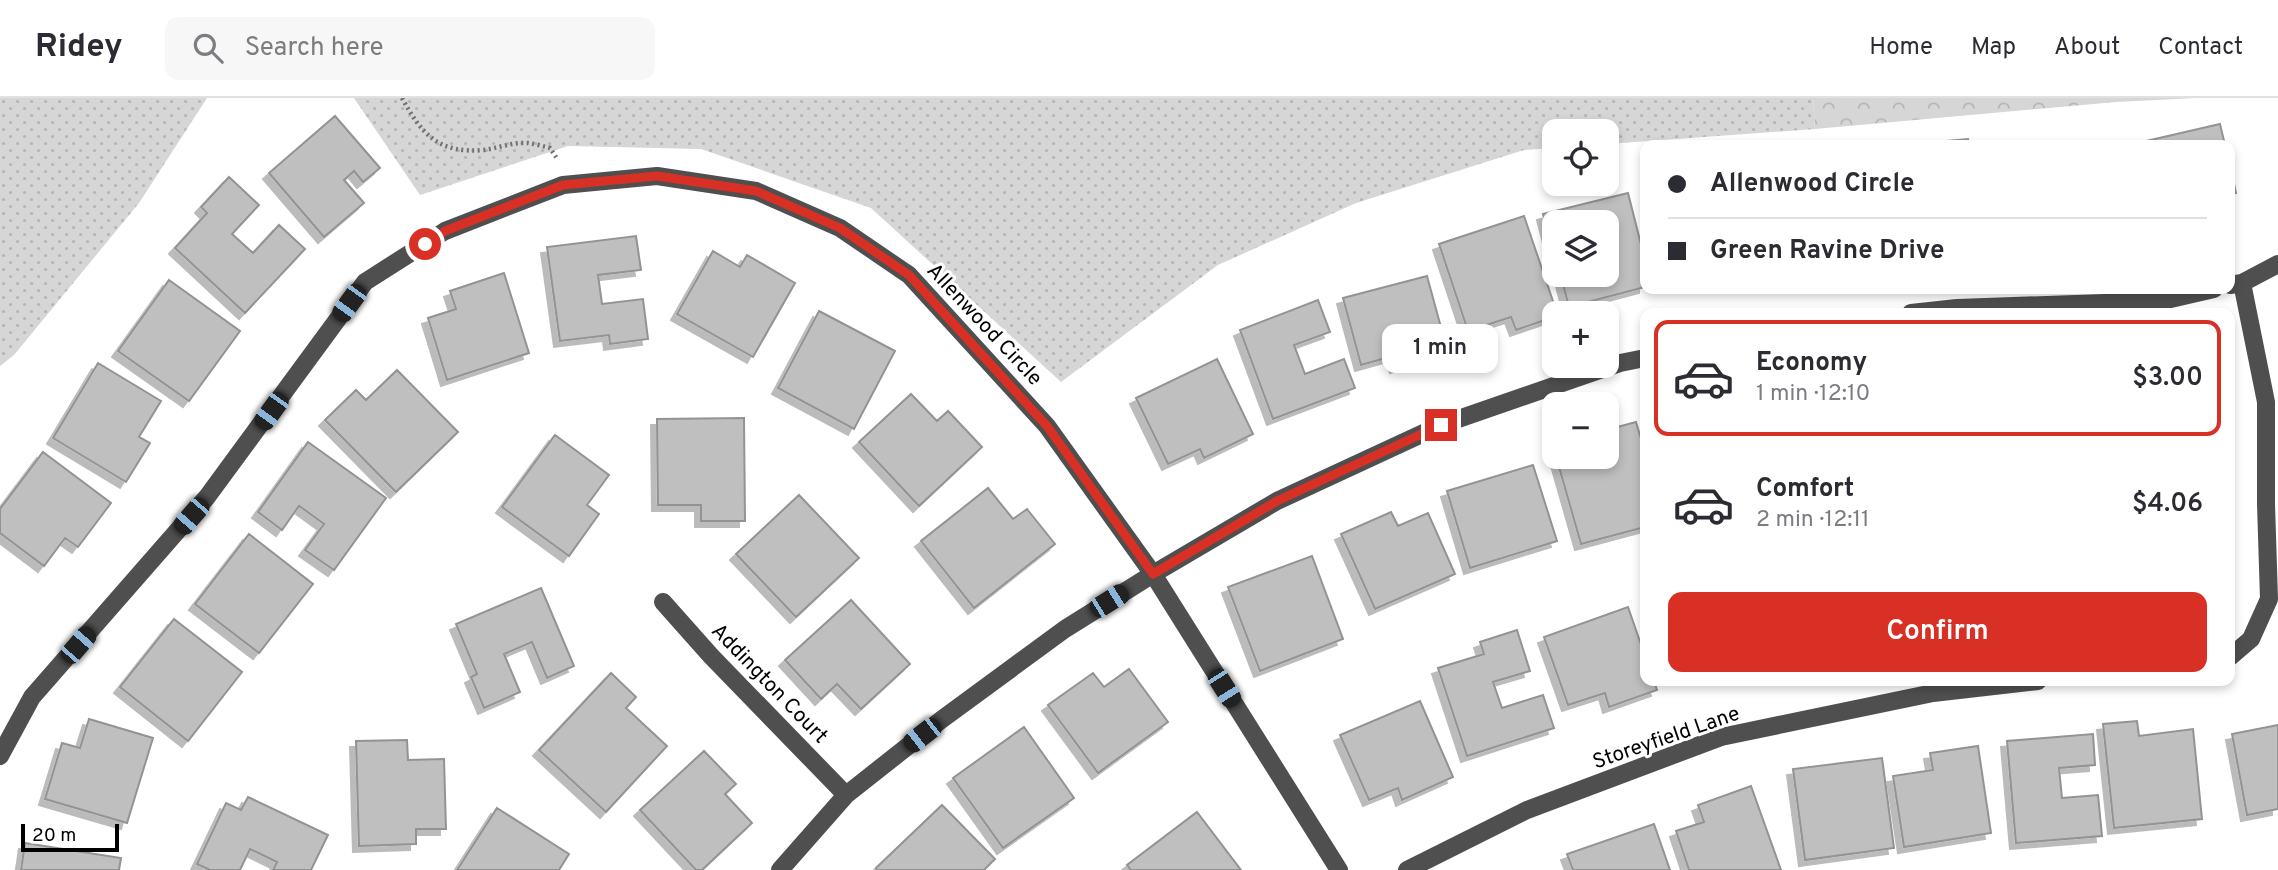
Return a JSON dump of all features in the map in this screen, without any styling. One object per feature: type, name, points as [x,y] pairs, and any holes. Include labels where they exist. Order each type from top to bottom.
[{"type":"street","name":"Allenwood Circle","points":[[0,755],[32,697],[208,497],[365,282],[445,231],[563,185],[657,176],[756,191],[840,228],[909,275],[1038,416],[1153,574],[1339,870]]},
{"type":"street","points":[[2235,653],[2251,639],[2269,599],[2266,402],[2236,284],[2278,264]]},
{"type":"street","points":[[1957,308],[2162,301],[2192,294]]},
{"type":"street","points":[[780,870],[846,795],[940,720],[1065,629],[1153,574],[1277,501],[1441,425],[1620,363],[1640,359]]},
{"type":"street","name":"Addington Court","points":[[663,602],[710,656],[846,795]]},
{"type":"street","name":"Storeyfield Lane","points":[[1407,870],[1527,810],[1721,737],[1933,694],[1998,686]]},
{"type":"path","points":[[402,98],[415,122],[429,138],[445,147],[484,150],[528,143],[550,148],[558,161],[563,185]]},
{"type":"green space","points":[[0,98],[207,98],[139,203],[14,355],[0,366]]},
{"type":"green space","points":[[354,98],[1813,98],[1815,129],[1619,143],[1619,119],[1542,119],[1542,149],[1524,150],[1356,203],[1218,265],[1061,382],[871,208],[701,149],[568,146],[420,195]]},
{"type":"green space","points":[[1813,98],[2196,98],[2116,102],[1815,129]]},
{"type":"building","points":[[335,116],[380,168],[363,182],[354,171],[344,180],[364,203],[324,237],[269,173]]},
{"type":"building","points":[[2220,124],[2224,140],[2150,140]]},
{"type":"building","points":[[229,177],[259,205],[232,234],[253,253],[279,225],[305,249],[245,313],[175,248],[207,213],[201,207]]},
{"type":"building","points":[[1628,193],[1640,240],[1640,288],[1592,301],[1567,301],[1564,287],[1619,287],[1619,210],[1559,210]]},
{"type":"building","points":[[1524,216],[1542,269],[1542,287],[1548,287],[1553,301],[1542,301],[1542,321],[1516,330],[1511,317],[1468,331],[1439,244]]},
{"type":"building","points":[[636,236],[641,270],[598,275],[602,304],[643,299],[648,339],[610,344],[609,335],[560,341],[547,247]]},
{"type":"building","points":[[713,251],[740,267],[747,255],[795,283],[753,357],[677,314]]},
{"type":"building","points":[[504,273],[529,353],[447,380],[428,318],[456,309],[450,291]]},
{"type":"building","points":[[1427,276],[1448,353],[1396,367],[1393,356],[1361,365],[1343,298]]},
{"type":"building","points":[[169,280],[240,331],[189,401],[118,351]]},
{"type":"building","points":[[1318,300],[1330,332],[1294,345],[1305,374],[1344,359],[1355,388],[1273,419],[1240,330]]},
{"type":"building","points":[[819,311],[895,351],[854,429],[778,388]]},
{"type":"building","points":[[1217,359],[1253,434],[1204,458],[1200,449],[1168,464],[1136,398]]},
{"type":"building","points":[[98,363],[161,401],[139,437],[150,443],[126,482],[53,438]]},
{"type":"building","points":[[397,370],[458,432],[396,492],[325,420],[356,390],[366,400]]},
{"type":"building","points":[[911,394],[937,421],[948,411],[982,447],[919,506],[859,442]]},
{"type":"building","points":[[744,418],[745,521],[701,521],[701,505],[658,505],[657,419]]},
{"type":"building","points":[[1636,422],[1640,435],[1640,528],[1581,544],[1560,469],[1619,469],[1619,427]]},
{"type":"building","points":[[555,435],[609,475],[587,505],[599,514],[569,556],[502,507]]},
{"type":"building","points":[[308,442],[386,498],[334,570],[305,550],[324,524],[299,506],[282,530],[258,512]]},
{"type":"building","points":[[43,452],[111,503],[78,547],[65,538],[44,566],[0,533],[0,509]]},
{"type":"building","points":[[1533,465],[1557,541],[1470,568],[1447,491]]},
{"type":"building","points":[[988,488],[1013,519],[1027,509],[1055,544],[974,608],[921,541]]},
{"type":"building","points":[[799,495],[859,558],[796,617],[736,554]]},
{"type":"building","points":[[1391,512],[1398,526],[1428,513],[1455,574],[1375,609],[1341,534]]},
{"type":"building","points":[[249,534],[313,584],[259,653],[195,604]]},
{"type":"building","points":[[1312,556],[1343,639],[1260,671],[1228,587]]},
{"type":"building","points":[[541,588],[574,666],[547,678],[532,642],[504,654],[520,692],[484,708],[471,677],[477,674],[456,624]]},
{"type":"building","points":[[851,600],[910,664],[861,709],[837,684],[821,699],[785,660]]},
{"type":"building","points":[[1628,607],[1640,642],[1640,686],[1656,686],[1657,690],[1609,707],[1605,693],[1568,705],[1544,637]]},
{"type":"building","points":[[174,619],[242,672],[188,741],[120,687]]},
{"type":"building","points":[[1517,630],[1530,671],[1493,682],[1502,708],[1543,695],[1554,728],[1467,756],[1438,668],[1484,654],[1480,642]]},
{"type":"building","points":[[1129,669],[1168,722],[1098,773],[1048,705],[1093,673],[1104,687]]},
{"type":"building","points":[[611,673],[636,697],[626,708],[667,746],[606,812],[539,750]]},
{"type":"building","points":[[1420,701],[1453,777],[1402,800],[1398,788],[1369,800],[1340,735]]},
{"type":"building","points":[[89,719],[153,738],[127,823],[45,799],[62,743],[80,748]]},
{"type":"building","points":[[2137,721],[2139,736],[2193,729],[2202,819],[2114,828],[2103,724]]},
{"type":"building","points":[[2278,725],[2278,809],[2247,815],[2232,734]]},
{"type":"building","points":[[1024,727],[1074,798],[1003,848],[953,778]]},
{"type":"building","points":[[2093,734],[2095,765],[2059,768],[2062,798],[2098,795],[2102,836],[2016,843],[2007,741]]},
{"type":"building","points":[[407,740],[408,760],[444,759],[446,829],[416,829],[416,844],[359,846],[356,741]]},
{"type":"building","points":[[1978,746],[1991,833],[1904,847],[1893,776],[1933,770],[1930,753]]},
{"type":"building","points":[[704,751],[736,784],[725,794],[752,823],[702,870],[696,870],[640,810]]},
{"type":"building","points":[[1882,758],[1894,848],[1805,860],[1793,769]]},
{"type":"building","points":[[1751,786],[1781,870],[1689,870],[1676,831],[1704,822],[1698,805]]},
{"type":"building","points":[[248,797],[328,835],[311,870],[273,870],[277,862],[250,849],[240,870],[210,870],[197,864],[226,803],[241,810]]},
{"type":"building","points":[[942,805],[995,859],[984,870],[877,870],[876,868]]},
{"type":"building","points":[[497,808],[569,854],[559,870],[457,870]]},
{"type":"building","points":[[1197,812],[1241,870],[1131,870],[1127,865]]},
{"type":"building","points":[[1654,824],[1670,870],[1573,870],[1567,854]]},
{"type":"building","points":[[25,843],[121,858],[119,870],[21,870]]},
{"type":"route","points":[[425,244],[445,231],[563,185],[657,176],[756,191],[840,228],[909,275],[1047,426],[1153,574],[1277,501],[1441,425]]}]
